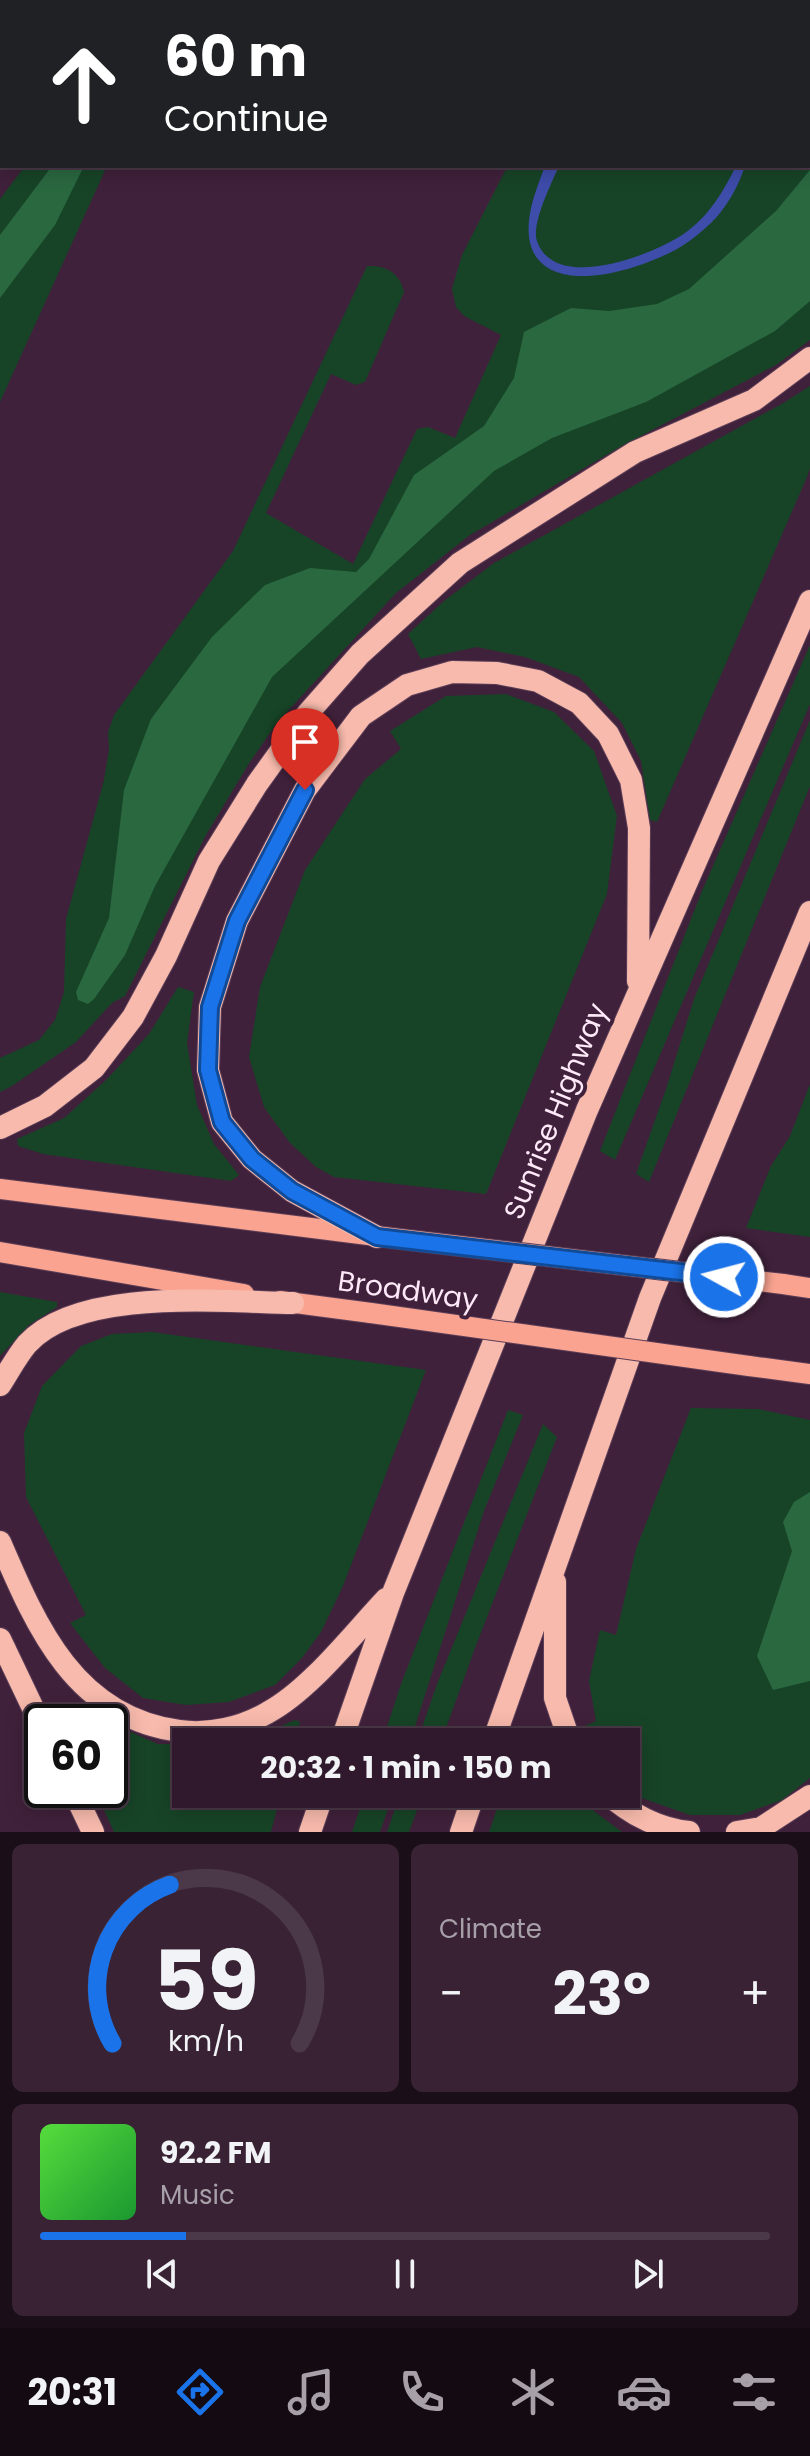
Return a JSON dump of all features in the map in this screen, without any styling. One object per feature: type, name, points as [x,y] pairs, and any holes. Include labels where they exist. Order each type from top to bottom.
[{"type":"highway","points":[[0,1128],[45,1106],[94,1068],[133,1017],[166,956],[209,861],[257,784],[308,713],[360,654],[460,563],[635,452],[754,400],[810,358]]},
{"type":"highway","name":"Sunrise Highway","points":[[346,1728],[393,1593],[587,1110],[810,601]]},
{"type":"highway","points":[[377,1237],[292,1191],[252,1159],[222,1122],[208,1070],[210,1007],[237,921],[305,790],[361,716],[407,685],[452,672],[497,673],[538,681],[579,703],[608,734],[631,780],[639,828],[638,991]]},
{"type":"highway","points":[[498,1728],[650,1298],[810,912]]},
{"type":"highway","points":[[779,981],[810,950]]},
{"type":"highway","points":[[0,1385],[28,1343],[69,1317],[107,1307],[154,1301],[293,1303]]},
{"type":"highway","points":[[0,1542],[27,1603],[74,1676],[99,1700],[128,1717],[165,1729],[199,1733],[233,1727],[267,1714],[295,1694],[393,1593]]},
{"type":"highway","points":[[554,1566],[555,1698],[565,1728]]},
{"type":"highway","points":[[0,1639],[31,1704]]},
{"type":"highway","points":[[737,1832],[761,1828],[810,1796]]},
{"type":"highway","points":[[82,1808],[93,1832]]},
{"type":"highway","points":[[310,1832],[318,1808]]},
{"type":"highway","points":[[461,1832],[469,1808]]},
{"type":"highway","points":[[626,1808],[645,1820],[689,1832]]},
{"type":"main road","name":"Broadway","points":[[0,1189],[810,1288]]},
{"type":"main road","name":"Broadway","points":[[0,1252],[293,1303],[810,1374]]},
{"type":"green space","points":[[23,168],[106,168],[0,402],[0,199]]},
{"type":"green space","points":[[50,168],[83,168],[55,225],[0,298],[0,235]]},
{"type":"green space","points":[[508,168],[810,168],[810,340],[776,365],[620,447],[470,535],[396,593],[276,724],[248,765],[206,835],[125,996],[112,1003],[76,1042],[0,1092],[0,1058],[39,1040],[55,1020],[64,992],[66,919],[104,780],[109,749],[108,732],[114,715],[233,551],[367,266],[380,267],[396,275],[404,292],[365,382],[356,385],[331,374],[266,513],[353,564],[417,429],[428,427],[455,438],[501,335],[464,316],[456,307],[452,289],[462,255]]},
{"type":"green space","points":[[810,170],[810,301],[775,331],[646,402],[552,438],[494,471],[272,677],[155,886],[125,955],[94,999],[88,1004],[78,1000],[76,992],[109,918],[124,790],[151,719],[212,637],[265,585],[310,568],[356,572],[369,559],[414,475],[484,426],[514,378],[524,332],[571,308],[609,311],[657,304],[689,289],[776,211]]},
{"type":"green space","points":[[810,386],[810,468],[807,477],[657,822],[650,820],[641,761],[622,723],[579,677],[525,657],[477,647],[421,659],[408,634],[444,601],[494,563]]},
{"type":"green space","points":[[810,645],[810,704],[615,1160],[600,1151],[702,891]]},
{"type":"green space","points":[[506,694],[554,712],[594,751],[617,816],[607,894],[486,1194],[334,1177],[316,1167],[290,1143],[264,1107],[249,1057],[260,987],[305,870],[365,779],[401,749],[390,731],[446,696]]},
{"type":"green space","points":[[810,720],[810,786],[649,1182],[636,1174],[694,999]]},
{"type":"green space","points":[[178,987],[194,992],[187,1043],[197,1105],[214,1144],[239,1175],[231,1181],[43,1154],[18,1146],[17,1139],[64,1118],[106,1080],[149,1034]]},
{"type":"green space","points":[[810,1084],[810,1237],[746,1228],[771,1166],[790,1136]]},
{"type":"green space","points":[[0,1292],[57,1302],[57,1307],[29,1325],[0,1356]]},
{"type":"green space","points":[[152,1332],[426,1370],[343,1586],[321,1632],[302,1658],[275,1685],[229,1702],[186,1705],[143,1698],[105,1668],[70,1623],[86,1615],[26,1497],[24,1433],[42,1386],[81,1346],[112,1334]]},
{"type":"green space","points":[[691,1408],[758,1409],[810,1420],[810,1778],[782,1800],[740,1815],[690,1815],[640,1797],[640,1728],[580,1728],[596,1721],[589,1681],[600,1630],[616,1635],[636,1549]]},
{"type":"green space","points":[[508,1410],[523,1415],[484,1511],[414,1728],[387,1728]]},
{"type":"green space","points":[[543,1424],[557,1437],[446,1728],[422,1728]]},
{"type":"green space","points":[[810,1492],[810,1681],[773,1690],[757,1656],[792,1551],[783,1522],[794,1502]]},
{"type":"green space","points":[[295,1720],[300,1722],[298,1728],[276,1728]]},
{"type":"green space","points":[[128,1731],[158,1744],[172,1744],[172,1808],[277,1808],[271,1832],[114,1832],[103,1808],[128,1808]]},
{"type":"green space","points":[[360,1808],[388,1808],[380,1832],[352,1832]]},
{"type":"green space","points":[[395,1808],[418,1808],[409,1832],[387,1832]]},
{"type":"green space","points":[[497,1808],[592,1808],[622,1832],[489,1832]]},
{"type":"shaded area","points":[[544,168],[558,168],[539,214],[537,241],[547,257],[564,265],[606,265],[652,251],[685,233],[715,203],[735,168],[744,168],[722,211],[686,244],[625,270],[602,274],[580,276],[560,273],[543,264],[529,239],[529,218]]},
{"type":"route","points":[[305,790],[237,921],[210,1007],[208,1070],[222,1122],[252,1159],[292,1191],[377,1237],[724,1277]]}]
